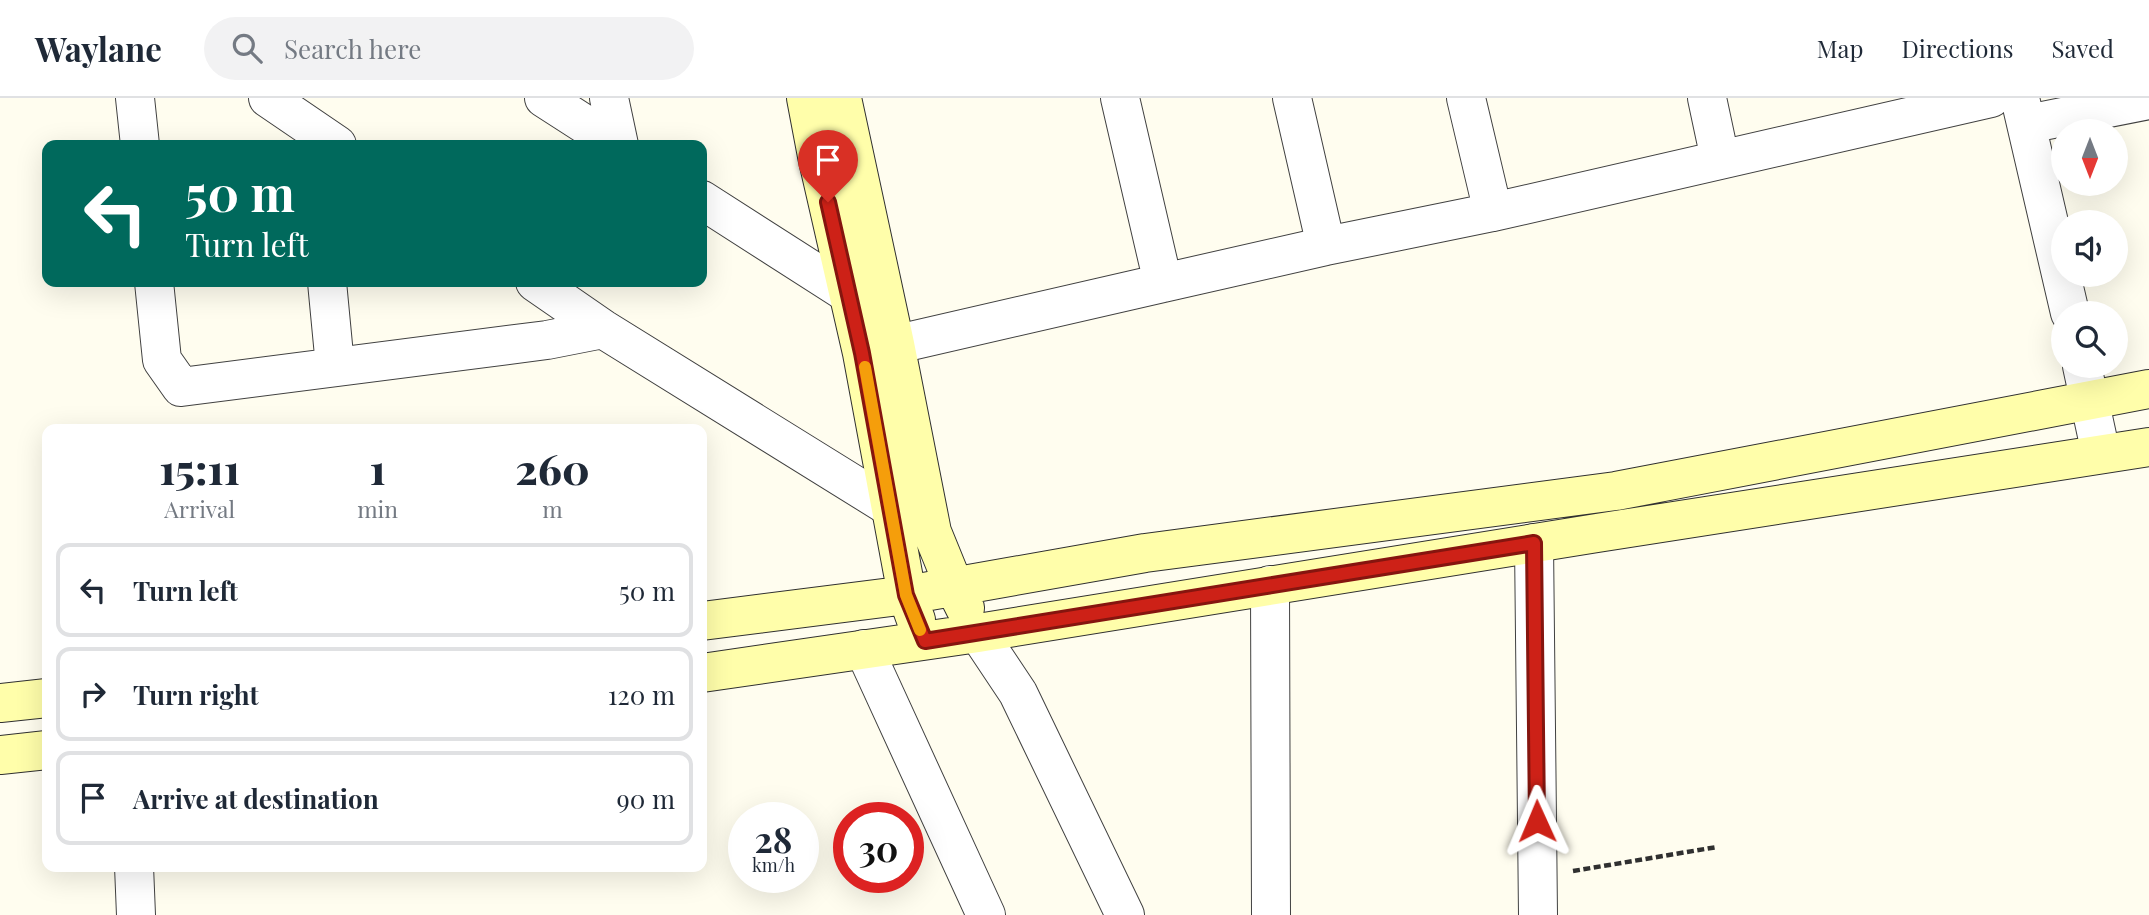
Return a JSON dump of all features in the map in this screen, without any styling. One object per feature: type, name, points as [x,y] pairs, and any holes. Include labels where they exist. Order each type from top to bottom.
[{"type":"street","points":[[135,98],[139,140]]},
{"type":"street","points":[[268,98],[321,140]]},
{"type":"street","points":[[544,98],[610,140]]},
{"type":"street","points":[[610,98],[617,140]]},
{"type":"street","points":[[806,98],[849,295]]},
{"type":"street","points":[[842,98],[882,338],[932,532],[954,586],[978,633],[1018,693],[1125,915]]},
{"type":"street","points":[[1120,98],[1163,283]]},
{"type":"street","points":[[1292,98],[1326,246]]},
{"type":"street","points":[[1466,98],[1493,212]]},
{"type":"street","points":[[1707,98],[1720,159]]},
{"type":"street","points":[[882,338],[1163,283],[1493,212],[1991,98]]},
{"type":"street","points":[[2067,301],[2024,111],[2149,100]]},
{"type":"street","points":[[707,203],[849,295],[882,338],[892,510],[906,595],[925,641]]},
{"type":"street","points":[[155,287],[162,360],[181,387],[547,340],[603,329]]},
{"type":"street","points":[[327,287],[335,366]]},
{"type":"street","points":[[542,287],[603,329],[892,510],[932,532]]},
{"type":"street","points":[[2086,383],[2101,454]]},
{"type":"street","points":[[707,620],[906,595],[1145,553],[1616,491],[2086,383],[2149,389]]},
{"type":"street","points":[[707,672],[978,633],[2149,447]]},
{"type":"street","points":[[1534,543],[1538,915]]},
{"type":"street","points":[[1270,585],[1271,915]]},
{"type":"street","points":[[864,649],[986,915]]},
{"type":"street","points":[[0,704],[42,699]]},
{"type":"street","points":[[0,755],[42,751]]},
{"type":"street","points":[[134,872],[136,915]]},
{"type":"path","points":[[1538,877],[1717,847]]},
{"type":"slow traffic","points":[[865,367],[906,595],[920,630]]},
{"type":"route","points":[[828,202],[862,353],[906,595],[925,641],[1534,543],[1537,821]]}]
